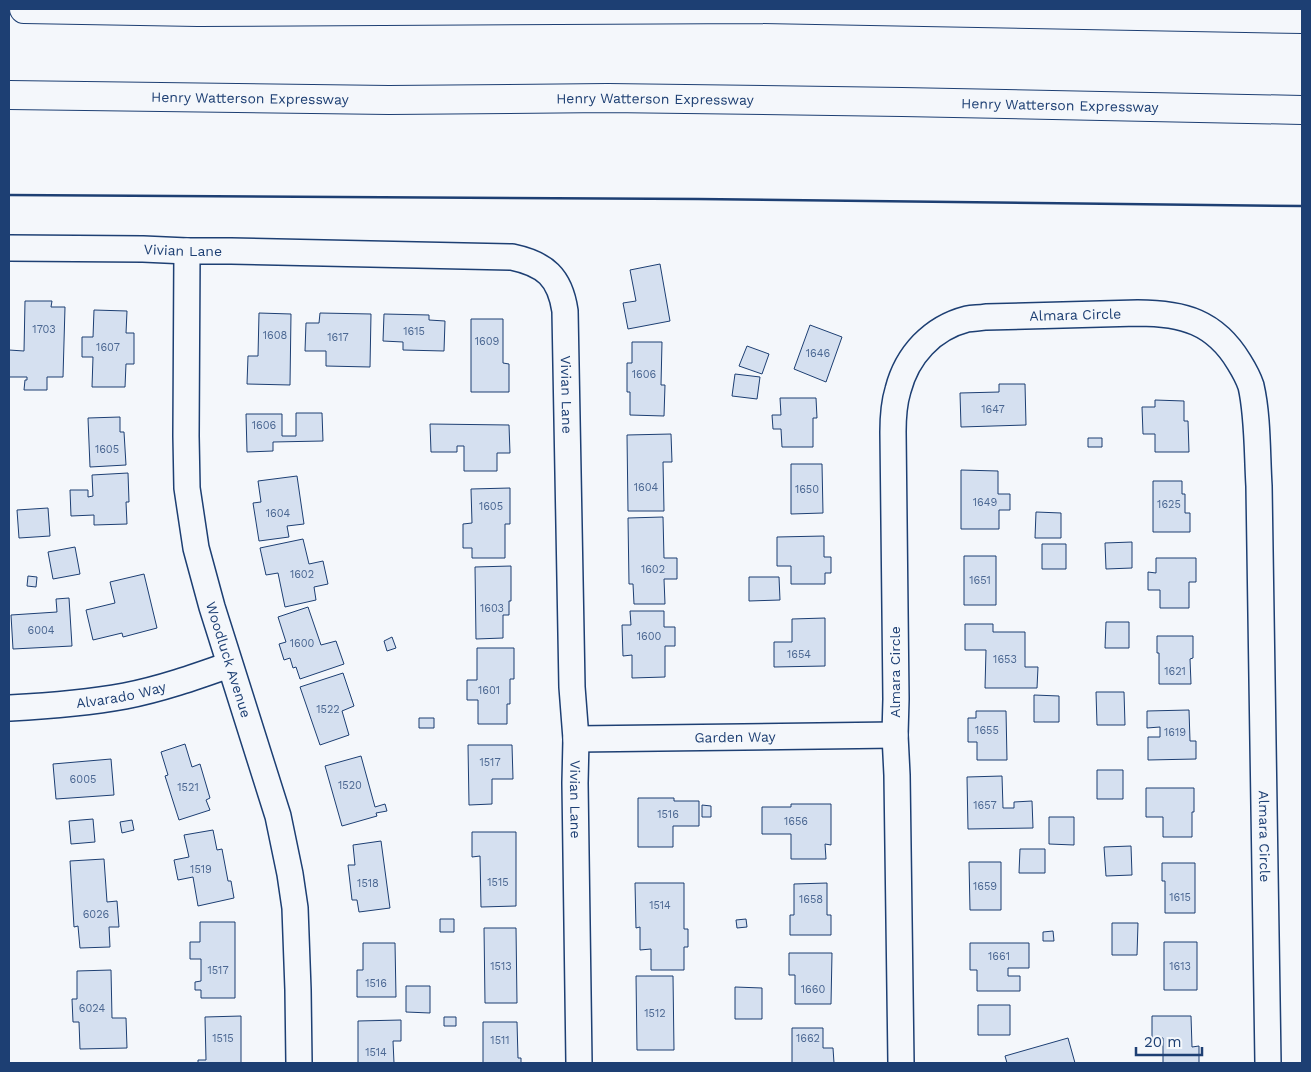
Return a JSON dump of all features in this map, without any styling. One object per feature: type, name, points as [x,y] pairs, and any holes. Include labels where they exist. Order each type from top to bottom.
[{"type":"highway","points":[[24,9],[198,12],[756,9],[1302,19]]},
{"type":"highway","name":"Henry Watterson Expressway","points":[[9,94],[389,100],[608,98],[1302,110]]},
{"type":"street","name":"Vivian Lane","points":[[9,248],[512,257],[528,260],[546,271],[558,284],[563,297],[565,311],[572,677],[576,739],[579,1063]]},
{"type":"street","name":"Woodluck Avenue","points":[[187,252],[187,488],[196,548],[229,665],[278,816],[290,874],[295,908],[299,1063]]},
{"type":"street","name":"Almara Circle","points":[[901,1063],[892,432],[898,390],[907,366],[917,350],[930,337],[950,325],[968,319],[1159,313],[1186,318],[1198,323],[1221,338],[1230,348],[1247,375],[1251,386],[1255,411],[1258,486],[1268,1063]]},
{"type":"street","name":"Alvarado Way","points":[[10,708],[66,704],[127,696],[180,682],[229,665]]},
{"type":"street","name":"Garden Way","points":[[576,739],[895,735]]},
{"type":"building","points":[[660,264],[670,321],[628,329],[623,303],[636,301],[630,270]]},
{"type":"building","points":[[25,301],[52,301],[51,307],[65,307],[63,377],[47,377],[47,390],[24,390],[27,377],[9,377],[9,350],[24,351]]},
{"type":"building","points":[[94,310],[127,311],[126,333],[134,333],[134,364],[126,364],[125,387],[92,387],[93,357],[82,357],[82,337],[93,337]]},
{"type":"building","points":[[259,313],[291,314],[290,385],[247,384],[248,356],[258,356]]},
{"type":"building","points":[[320,313],[371,314],[370,367],[326,366],[326,351],[305,351],[306,323],[319,323]]},
{"type":"building","points":[[384,314],[429,315],[429,320],[445,321],[444,351],[403,350],[403,342],[383,341]]},
{"type":"building","points":[[471,319],[503,319],[503,363],[509,364],[509,392],[471,392]]},
{"type":"building","points":[[810,325],[842,337],[826,382],[794,369]]},
{"type":"building","points":[[632,342],[662,342],[661,385],[665,385],[664,416],[630,415],[630,392],[627,392],[627,363],[632,363]]},
{"type":"building","points":[[747,346],[769,354],[762,374],[739,366]]},
{"type":"building","points":[[735,374],[760,377],[757,399],[732,396]]},
{"type":"building","points":[[999,384],[1025,384],[1026,425],[961,427],[960,393],[999,392]]},
{"type":"building","points":[[780,398],[816,398],[817,418],[813,418],[813,447],[782,447],[781,429],[773,429],[772,415],[781,415]]},
{"type":"building","points":[[1155,400],[1184,401],[1184,421],[1188,421],[1189,452],[1155,452],[1155,434],[1143,434],[1142,407],[1155,407]]},
{"type":"building","points":[[296,413],[322,413],[323,441],[273,442],[273,451],[247,452],[246,414],[282,414],[282,436],[296,436]]},
{"type":"building","points":[[120,417],[120,432],[124,432],[126,465],[90,467],[88,418]]},
{"type":"building","points":[[430,424],[509,425],[510,453],[497,453],[497,471],[464,471],[464,446],[457,446],[457,452],[431,452]]},
{"type":"building","points":[[671,434],[672,462],[663,462],[664,511],[628,511],[627,435]]},
{"type":"building","points":[[1088,438],[1102,438],[1102,447],[1088,447]]},
{"type":"building","points":[[791,464],[822,464],[823,513],[791,514]]},
{"type":"building","points":[[961,470],[998,471],[998,494],[1010,494],[1010,510],[999,510],[999,529],[961,529]]},
{"type":"building","points":[[128,473],[129,502],[126,502],[127,524],[94,525],[94,515],[71,516],[70,490],[88,490],[88,497],[93,496],[92,475]]},
{"type":"building","points":[[297,476],[304,524],[287,526],[289,537],[259,541],[253,503],[261,502],[258,481]]},
{"type":"building","points":[[1153,481],[1182,481],[1182,494],[1185,494],[1185,513],[1190,513],[1190,532],[1153,532]]},
{"type":"building","points":[[510,488],[510,524],[505,524],[505,558],[472,558],[472,548],[463,548],[463,524],[472,523],[471,489]]},
{"type":"building","points":[[48,508],[50,536],[19,538],[17,510]]},
{"type":"building","points":[[1036,512],[1061,513],[1061,538],[1035,538]]},
{"type":"building","points":[[663,517],[664,558],[677,558],[677,579],[664,579],[665,604],[634,604],[633,584],[629,584],[628,518]]},
{"type":"building","points":[[824,536],[824,557],[831,557],[831,573],[825,573],[825,584],[791,584],[791,566],[777,566],[777,537]]},
{"type":"building","points":[[303,539],[309,564],[323,561],[328,584],[314,587],[316,600],[285,607],[278,573],[266,575],[260,548]]},
{"type":"building","points":[[1132,542],[1132,568],[1106,569],[1105,543]]},
{"type":"building","points":[[1042,544],[1066,544],[1066,569],[1042,569]]},
{"type":"building","points":[[75,547],[80,574],[53,579],[48,552]]},
{"type":"building","points":[[964,556],[996,556],[996,605],[964,605]]},
{"type":"building","points":[[1156,558],[1196,558],[1196,582],[1189,582],[1189,608],[1160,608],[1160,590],[1148,590],[1148,572],[1156,573]]},
{"type":"building","points":[[511,566],[511,601],[509,601],[509,615],[503,615],[503,638],[476,639],[475,567]]},
{"type":"building","points":[[144,574],[157,628],[123,637],[122,633],[93,640],[86,610],[115,603],[110,582]]},
{"type":"building","points":[[28,576],[37,577],[36,587],[27,586]]},
{"type":"building","points":[[749,577],[779,577],[780,600],[749,601]]},
{"type":"building","points":[[69,598],[72,646],[13,649],[11,615],[57,612],[56,599]]},
{"type":"building","points":[[308,607],[321,645],[336,641],[344,664],[300,679],[296,667],[293,668],[290,658],[284,660],[279,644],[286,642],[278,617]]},
{"type":"building","points":[[630,611],[664,611],[664,627],[675,627],[675,646],[665,646],[665,677],[632,678],[632,655],[623,656],[622,625],[631,625]]},
{"type":"building","points":[[825,618],[825,666],[774,667],[774,642],[792,642],[792,619]]},
{"type":"building","points":[[1106,622],[1129,622],[1129,648],[1105,648]]},
{"type":"building","points":[[965,624],[993,624],[993,632],[1025,632],[1025,667],[1038,667],[1037,688],[985,688],[986,650],[965,650]]},
{"type":"building","points":[[1157,636],[1193,636],[1193,658],[1190,659],[1191,684],[1159,684]]},
{"type":"building","points":[[392,637],[396,648],[387,651],[384,641]]},
{"type":"building","points":[[477,648],[514,648],[514,679],[510,679],[510,704],[507,704],[507,724],[478,724],[478,700],[467,700],[467,680],[477,680]]},
{"type":"building","points":[[343,673],[354,706],[342,711],[349,735],[320,745],[300,687]]},
{"type":"building","points":[[1096,692],[1124,692],[1125,725],[1097,725]]},
{"type":"building","points":[[1034,695],[1059,696],[1059,722],[1034,722]]},
{"type":"building","points":[[1189,710],[1190,741],[1196,741],[1196,759],[1148,760],[1148,737],[1160,737],[1160,727],[1147,728],[1147,711]]},
{"type":"building","points":[[976,711],[1006,711],[1007,760],[977,760],[977,742],[968,742],[968,718],[976,718]]},
{"type":"building","points":[[419,718],[434,718],[434,728],[419,728]]},
{"type":"building","points":[[185,744],[192,767],[200,764],[210,798],[206,800],[210,810],[179,820],[165,776],[168,775],[161,752]]},
{"type":"building","points":[[468,745],[512,745],[513,779],[492,779],[492,804],[469,805]]},
{"type":"building","points":[[361,756],[375,807],[385,804],[387,811],[376,813],[377,816],[342,826],[325,766]]},
{"type":"building","points":[[111,759],[114,795],[56,799],[53,764]]},
{"type":"building","points":[[1097,770],[1123,770],[1123,799],[1097,799]]},
{"type":"building","points":[[1002,776],[1003,808],[1014,808],[1014,802],[1032,801],[1033,828],[968,829],[967,777]]},
{"type":"building","points":[[1146,788],[1194,788],[1192,837],[1163,837],[1163,817],[1146,817]]},
{"type":"building","points":[[638,798],[674,798],[674,801],[699,801],[699,826],[673,826],[673,847],[638,847]]},
{"type":"building","points":[[791,804],[831,804],[831,845],[825,844],[826,859],[791,859],[791,834],[762,834],[762,807],[791,807]]},
{"type":"building","points":[[702,805],[711,806],[711,817],[702,817]]},
{"type":"building","points":[[1049,817],[1074,817],[1074,845],[1049,844]]},
{"type":"building","points":[[93,819],[95,842],[71,844],[69,821]]},
{"type":"building","points":[[132,820],[134,830],[122,833],[120,822]]},
{"type":"building","points":[[213,830],[217,850],[222,849],[228,881],[231,881],[234,898],[198,906],[193,877],[178,880],[174,860],[189,857],[184,835]]},
{"type":"building","points":[[472,832],[516,832],[516,906],[481,907],[480,856],[472,857]]},
{"type":"building","points":[[381,841],[390,908],[359,912],[357,900],[352,900],[348,865],[355,865],[353,845]]},
{"type":"building","points":[[1131,846],[1132,875],[1106,876],[1104,847]]},
{"type":"building","points":[[1020,849],[1045,849],[1045,873],[1019,873]]},
{"type":"building","points":[[104,859],[107,902],[117,901],[119,927],[109,927],[110,947],[80,948],[78,926],[74,927],[70,861]]},
{"type":"building","points":[[969,862],[1001,862],[1001,910],[970,910]]},
{"type":"building","points":[[1162,863],[1195,863],[1195,913],[1165,913],[1165,881],[1162,881]]},
{"type":"building","points":[[635,883],[684,883],[684,929],[688,929],[688,947],[684,947],[684,970],[651,970],[651,949],[640,950],[640,927],[636,928]]},
{"type":"building","points":[[827,883],[827,915],[831,915],[831,935],[790,935],[790,915],[794,915],[794,884]]},
{"type":"building","points":[[440,919],[454,919],[454,932],[440,932]]},
{"type":"building","points":[[746,919],[747,927],[737,928],[736,920]]},
{"type":"building","points":[[200,922],[235,922],[235,998],[201,998],[201,990],[195,990],[195,982],[201,981],[201,959],[190,959],[190,942],[200,942]]},
{"type":"building","points":[[1112,923],[1138,923],[1137,955],[1112,955]]},
{"type":"building","points":[[484,928],[516,928],[517,1003],[485,1003]]},
{"type":"building","points":[[1053,931],[1054,941],[1043,941],[1043,932]]},
{"type":"building","points":[[1164,942],[1197,942],[1197,990],[1164,990]]},
{"type":"building","points":[[363,943],[395,943],[396,997],[357,997],[357,970],[363,970]]},
{"type":"building","points":[[970,943],[1029,943],[1029,968],[1008,968],[1008,976],[1020,976],[1020,991],[977,991],[977,970],[970,970]]},
{"type":"building","points":[[789,953],[832,953],[831,1004],[795,1004],[795,975],[789,975]]},
{"type":"building","points":[[111,970],[112,1018],[126,1018],[127,1048],[80,1049],[79,1022],[73,1022],[72,999],[77,999],[77,971]]},
{"type":"building","points":[[636,976],[673,976],[674,1050],[637,1050]]},
{"type":"building","points":[[406,986],[430,986],[430,1013],[406,1012]]},
{"type":"building","points":[[735,987],[762,988],[762,1019],[735,1019]]},
{"type":"building","points":[[978,1005],[1010,1005],[1010,1035],[978,1035]]},
{"type":"building","points":[[241,1016],[241,1063],[198,1063],[198,1060],[206,1060],[205,1017]]},
{"type":"building","points":[[1152,1016],[1191,1016],[1192,1047],[1199,1046],[1199,1063],[1163,1063],[1163,1038],[1152,1038]]},
{"type":"building","points":[[444,1017],[456,1017],[456,1026],[444,1026]]},
{"type":"building","points":[[401,1020],[401,1041],[393,1041],[394,1063],[358,1063],[358,1021]]},
{"type":"building","points":[[483,1022],[517,1022],[518,1058],[521,1058],[521,1063],[483,1063]]},
{"type":"building","points":[[792,1028],[823,1028],[823,1048],[833,1048],[834,1063],[792,1063]]},
{"type":"building","points":[[1068,1038],[1075,1063],[1007,1063],[1005,1056]]},
{"type":"wall","points":[[9,195],[698,199],[1302,206]]}]
